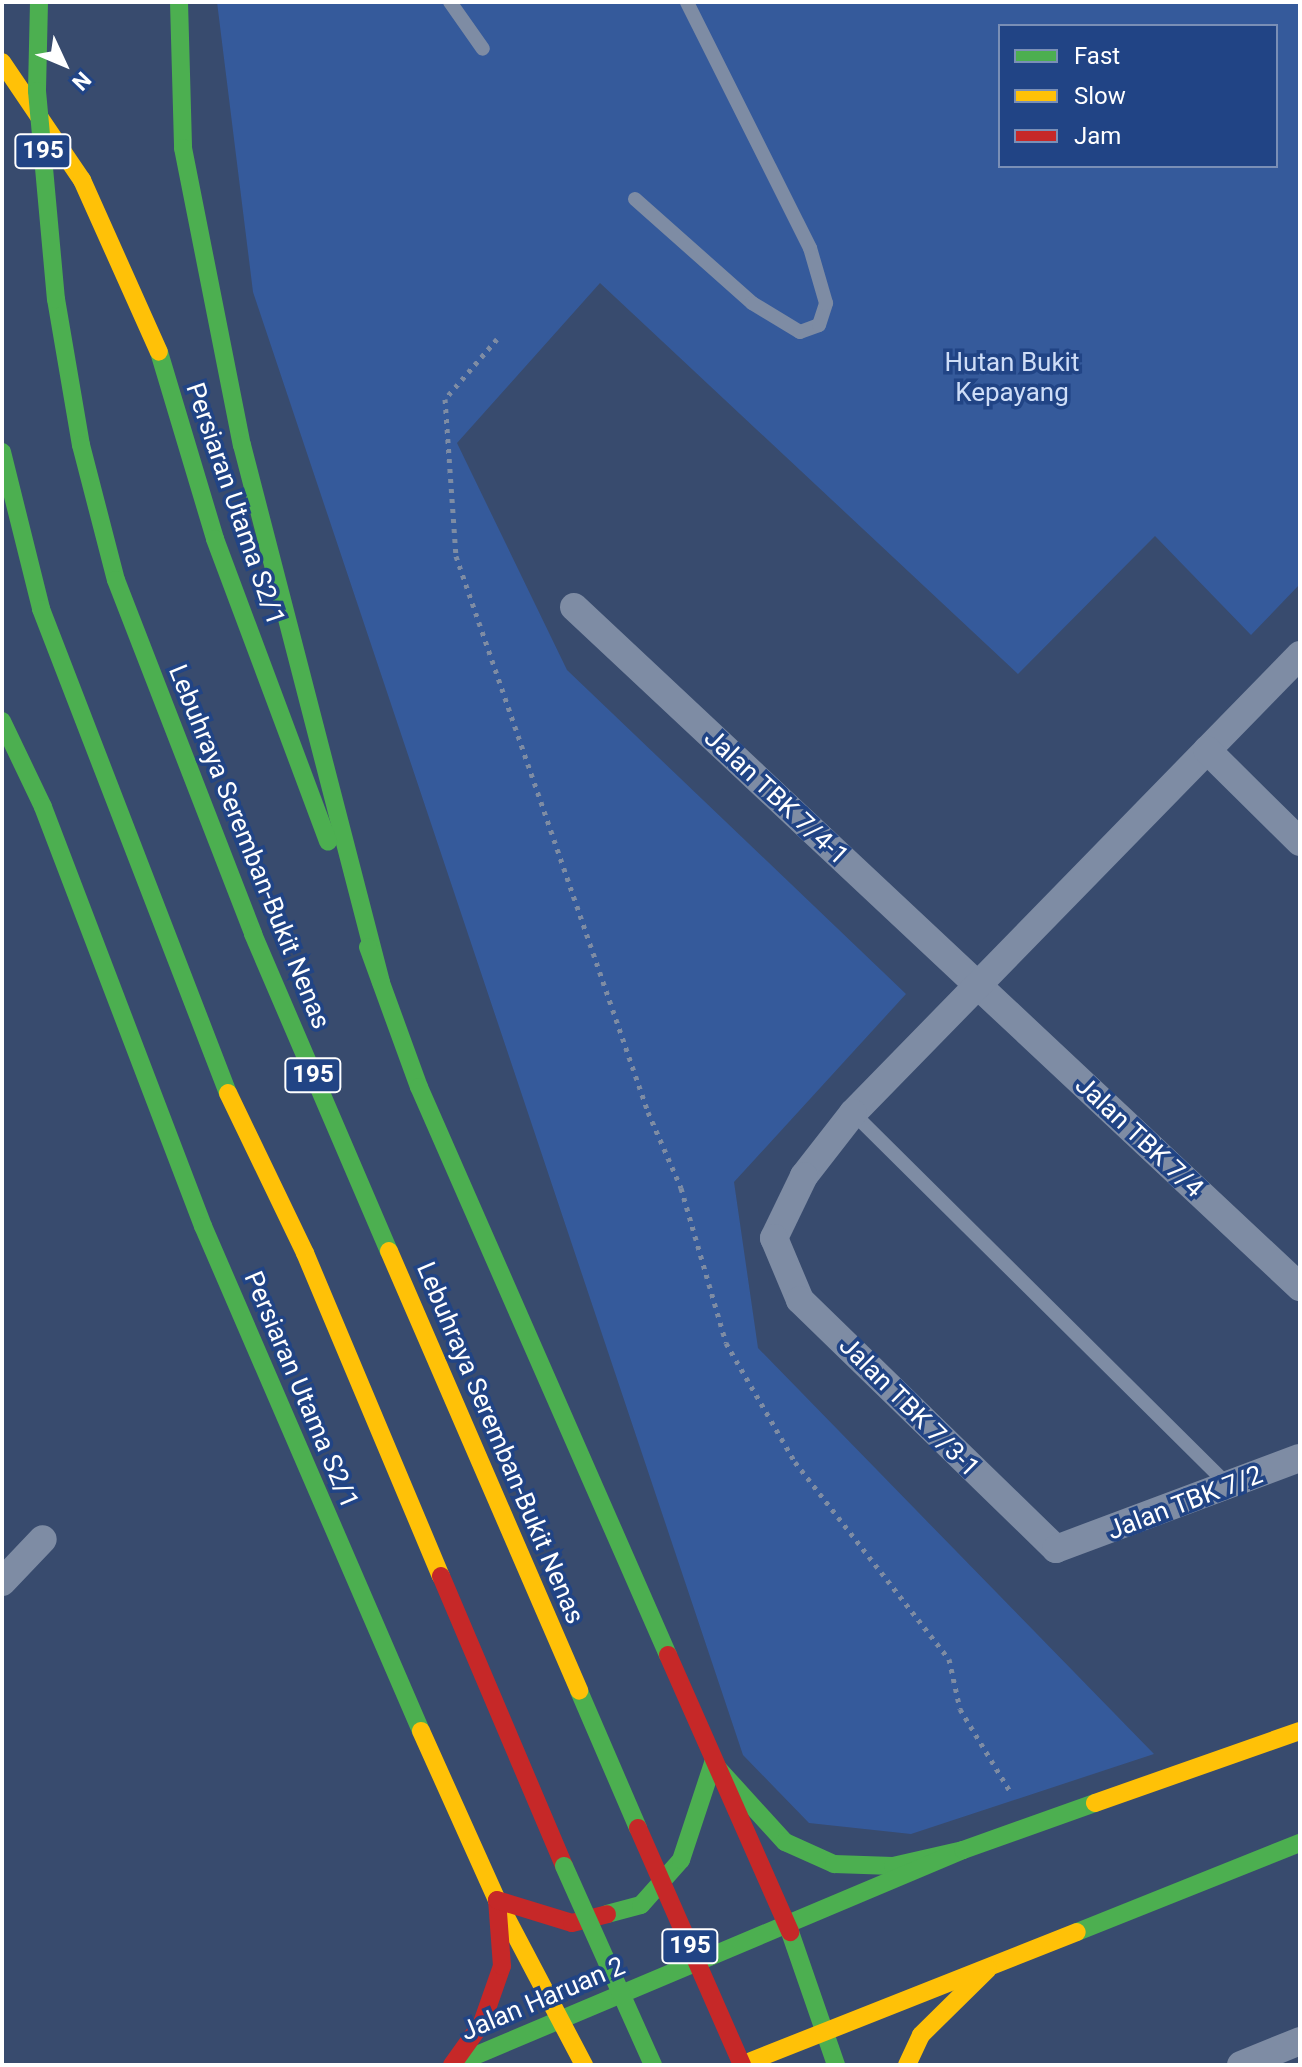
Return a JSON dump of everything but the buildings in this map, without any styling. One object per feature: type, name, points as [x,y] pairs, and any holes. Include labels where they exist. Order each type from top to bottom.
[{"type":"main road","name":"Lebuhraya Seremban-Bukit Nenas","points":[[39,2],[37,91],[56,299],[81,445],[116,580],[253,934],[741,2065]]},
{"type":"main road","points":[[179,2],[183,148],[242,445],[381,982],[419,1087],[713,1763],[787,1925],[836,2065]]},
{"type":"main road","name":"Persiaran Utama S2/1","points":[[2,62],[82,180],[147,312],[215,539],[381,982]]},
{"type":"main road","points":[[2,452],[41,609],[217,1070],[305,1253],[564,1866],[653,2065]]},
{"type":"main road","points":[[2,541],[41,609]]},
{"type":"main road","name":"Persiaran Utama S2/1","points":[[2,721],[43,807],[203,1226],[497,1900],[563,2018],[584,2065]]},
{"type":"main road","points":[[713,1763],[785,1842],[834,1864],[893,1866],[963,1850],[1032,1823],[1300,1731]]},
{"type":"main road","points":[[452,2065],[482,2023],[502,1966],[497,1900],[572,1923],[641,1905],[681,1860],[713,1763]]},
{"type":"main road","points":[[741,2065],[1300,1843]]},
{"type":"main road","name":"Jalan Haruan 2","points":[[452,2065],[963,1850]]},
{"type":"main road","points":[[907,2065],[921,2035],[988,1969]]},
{"type":"street","name":"Jalan TBK 7/4-1","points":[[574,607],[978,988]]},
{"type":"street","points":[[853,1113],[1300,655]]},
{"type":"street","points":[[1207,750],[1300,842]]},
{"type":"street","name":"Jalan TBK 7/4","points":[[978,988],[1300,1287]]},
{"type":"street","name":"Jalan TBK 7/3-1","points":[[853,1113],[804,1176],[774,1238],[800,1300],[1041,1538],[1056,1549],[1071,1548]]},
{"type":"street","name":"Jalan TBK 7/2","points":[[1071,1548],[1300,1458]]},
{"type":"street","points":[[2,1582],[43,1539]]},
{"type":"street","points":[[1251,2063],[1300,2041]]},
{"type":"lane","points":[[450,2],[483,49]]},
{"type":"lane","points":[[635,199],[752,303],[800,332],[819,325],[826,303],[810,248],[687,2]]},
{"type":"lane","points":[[853,1113],[1228,1486]]},
{"type":"path","points":[[497,339],[445,399],[456,556],[648,1112],[681,1188],[726,1343],[795,1462],[949,1659],[960,1709],[1032,1823]]},
{"type":"green space","name":"Hutan Bukit Kepayang","points":[[217,2],[1300,2],[1300,584],[1251,635],[1155,536],[1018,674],[600,283],[457,443],[567,670],[906,994],[734,1182],[758,1348],[1154,1754],[911,1834],[809,1823],[743,1755],[253,292]]},
{"type":"traffic: fast","points":[[39,2],[37,91],[56,299]]},
{"type":"traffic: fast","points":[[179,2],[183,148],[242,445],[381,982]]},
{"type":"traffic: fast","points":[[56,299],[81,445],[116,580],[253,934],[389,1251]]},
{"type":"traffic: fast","points":[[159,352],[215,539],[328,842]]},
{"type":"traffic: fast","points":[[2,452],[41,609],[228,1093]]},
{"type":"traffic: fast","points":[[2,721],[43,807],[203,1226],[421,1731]]},
{"type":"traffic: fast","points":[[368,947],[419,1087],[668,1655]]},
{"type":"traffic: fast","points":[[579,1691],[638,1828]]},
{"type":"traffic: fast","points":[[607,1914],[641,1905],[681,1860],[713,1763],[785,1842],[834,1864],[893,1866],[963,1850]]},
{"type":"traffic: fast","points":[[453,2065],[963,1850],[1095,1803]]},
{"type":"traffic: fast","points":[[1077,1932],[1300,1843]]},
{"type":"traffic: fast","points":[[564,1866],[653,2065]]},
{"type":"traffic: fast","points":[[790,1932],[836,2065]]},
{"type":"traffic: slow","points":[[2,62],[82,180],[159,352]]},
{"type":"traffic: slow","points":[[228,1093],[305,1253],[441,1576]]},
{"type":"traffic: slow","points":[[389,1251],[579,1691]]},
{"type":"traffic: slow","points":[[421,1731],[497,1900],[584,2065]]},
{"type":"traffic: slow","points":[[1095,1803],[1300,1731]]},
{"type":"traffic: slow","points":[[741,2065],[1077,1932]]},
{"type":"traffic: slow","points":[[907,2065],[921,2035],[988,1969]]},
{"type":"traffic: jam","points":[[441,1576],[564,1866]]},
{"type":"traffic: jam","points":[[668,1655],[790,1932]]},
{"type":"traffic: jam","points":[[638,1828],[742,2065]]},
{"type":"traffic: jam","points":[[452,2065],[482,2023],[502,1966],[497,1900],[572,1923],[607,1914]]}]
